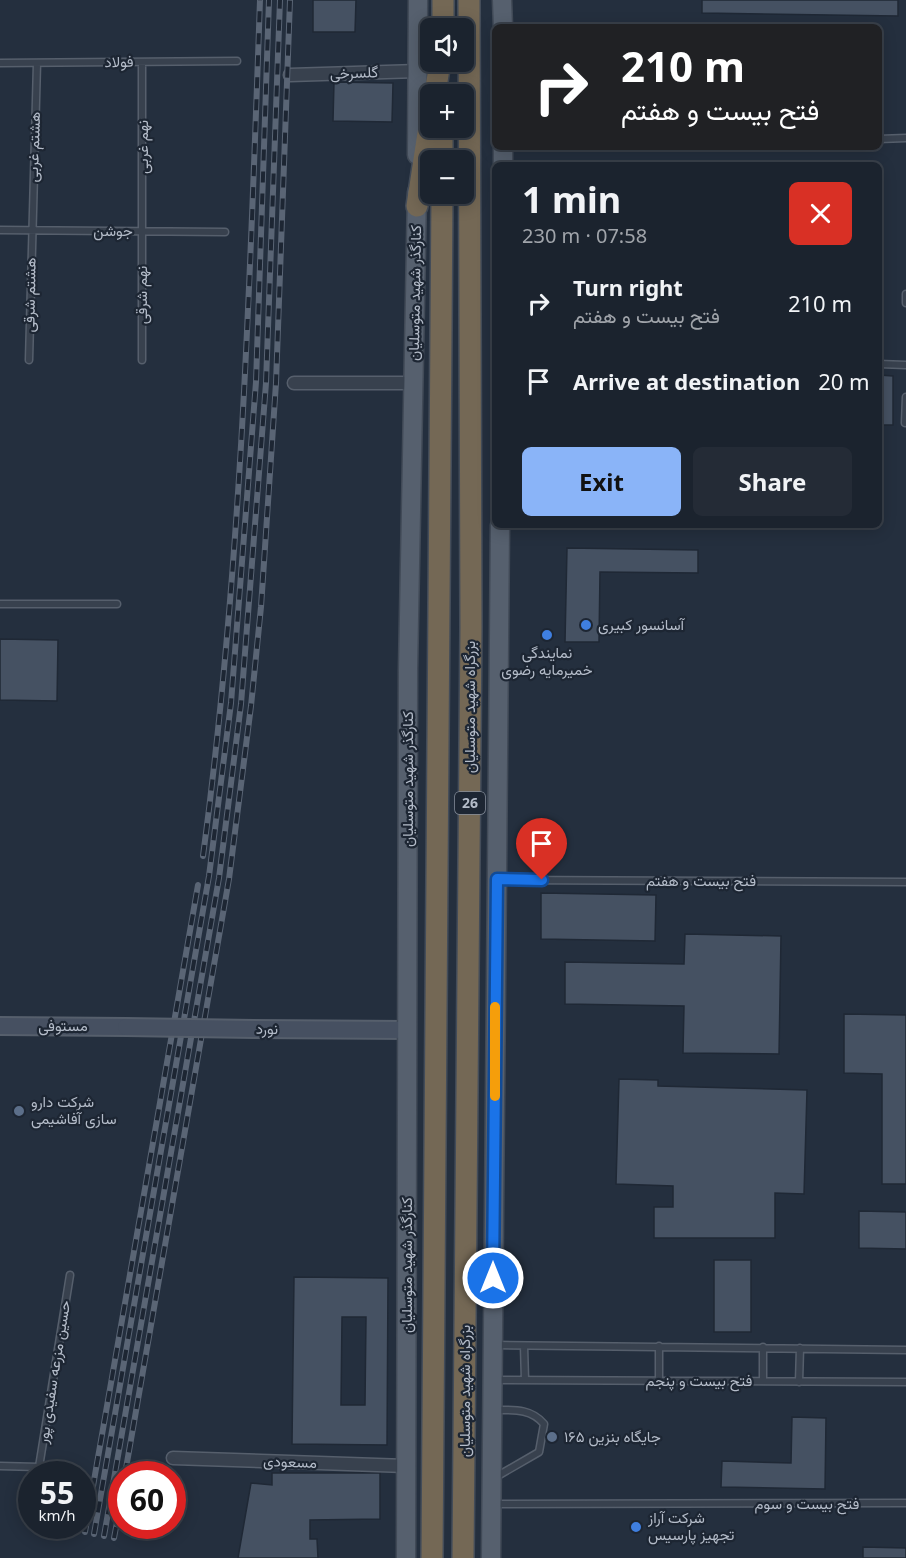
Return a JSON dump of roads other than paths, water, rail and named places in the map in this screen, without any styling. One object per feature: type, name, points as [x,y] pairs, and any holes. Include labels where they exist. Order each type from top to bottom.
[{"type":"highway","points":[[442,18],[443,0]]},
{"type":"highway","name":"بزرگراه شهید متوسلیان","points":[[464,1558],[471,639],[469,0]]},
{"type":"highway","points":[[417,206],[427,138]]},
{"type":"highway","name":"بزرگراه شهید متوسلیان","points":[[432,1558],[442,204]]},
{"type":"main road","name":"کنارگذر شهید متوسلیان","points":[[406,1558],[408,670],[417,206],[418,0]]},
{"type":"main road","points":[[502,0],[503,24]]},
{"type":"main road","points":[[491,1558],[500,528]]},
{"type":"street","name":"گلسرخی","points":[[290,75],[418,71]]},
{"type":"street","points":[[294,383],[413,383]]},
{"type":"street","name":"مستوفی","points":[[0,1026],[126,1027]]},
{"type":"street","name":"نورد","points":[[126,1027],[407,1030]]},
{"type":"street","name":"مسعودی","points":[[173,1458],[406,1466]]},
{"type":"lane","name":"فولاد","points":[[0,63],[237,61]]},
{"type":"lane","name":"نهم غربی","points":[[142,62],[142,231]]},
{"type":"lane","name":"هشتم غربی","points":[[32,231],[37,63]]},
{"type":"lane","points":[[882,138],[906,138]]},
{"type":"lane","name":"جوشن","points":[[0,230],[225,232]]},
{"type":"lane","name":"هشتم شرقی","points":[[29,360],[32,231]]},
{"type":"lane","name":"نهم شرقی","points":[[142,231],[142,360]]},
{"type":"lane","points":[[906,294],[906,303]]},
{"type":"lane","points":[[882,364],[906,365]]},
{"type":"lane","points":[[905,423],[906,396]]},
{"type":"lane","points":[[0,604],[117,604]]},
{"type":"lane","name":"فتح بیست و هفتم","points":[[497,879],[906,882]]},
{"type":"lane","name":"حسین مزرعه سفیدی پور","points":[[0,1466],[39,1467],[70,1275]]},
{"type":"lane","points":[[492,1345],[906,1350]]},
{"type":"lane","points":[[524,1346],[525,1380]]},
{"type":"lane","points":[[659,1346],[659,1381]]},
{"type":"lane","points":[[763,1347],[763,1381]]},
{"type":"lane","points":[[799,1382],[800,1348]]},
{"type":"lane","name":"فتح بیست و پنجم","points":[[492,1380],[906,1382]]},
{"type":"lane","points":[[491,1480],[539,1452],[544,1424],[536,1414],[524,1410],[492,1410]]},
{"type":"lane","name":"فتح بیست و سوم","points":[[491,1504],[906,1503]]},
{"type":"railway","points":[[203,856],[227,642],[235,535],[248,321],[260,0]]},
{"type":"railway","points":[[96,1523],[209,876],[231,703],[256,382],[269,0]]},
{"type":"railway","points":[[104,1536],[219,878],[241,704],[266,383],[280,0]]},
{"type":"railway","points":[[127,1461],[229,879],[251,706],[261,607],[276,383],[290,0]]},
{"type":"railway","points":[[96,1469],[198,885]]},
{"type":"place","name":"آسانسور کبیری","points":[[586,625]]},
{"type":"place","name":"نمایندگی خمیرمایه رضوی","points":[[547,635]]},
{"type":"place","name":"شرکت دارو سازی آفاشیمی","points":[[19,1111]]},
{"type":"place","name":"جایگاه بنزین ۱۶۵","points":[[552,1437]]},
{"type":"place","name":"شرکت آراز تجهیز پارسیس","points":[[636,1527]]}]
